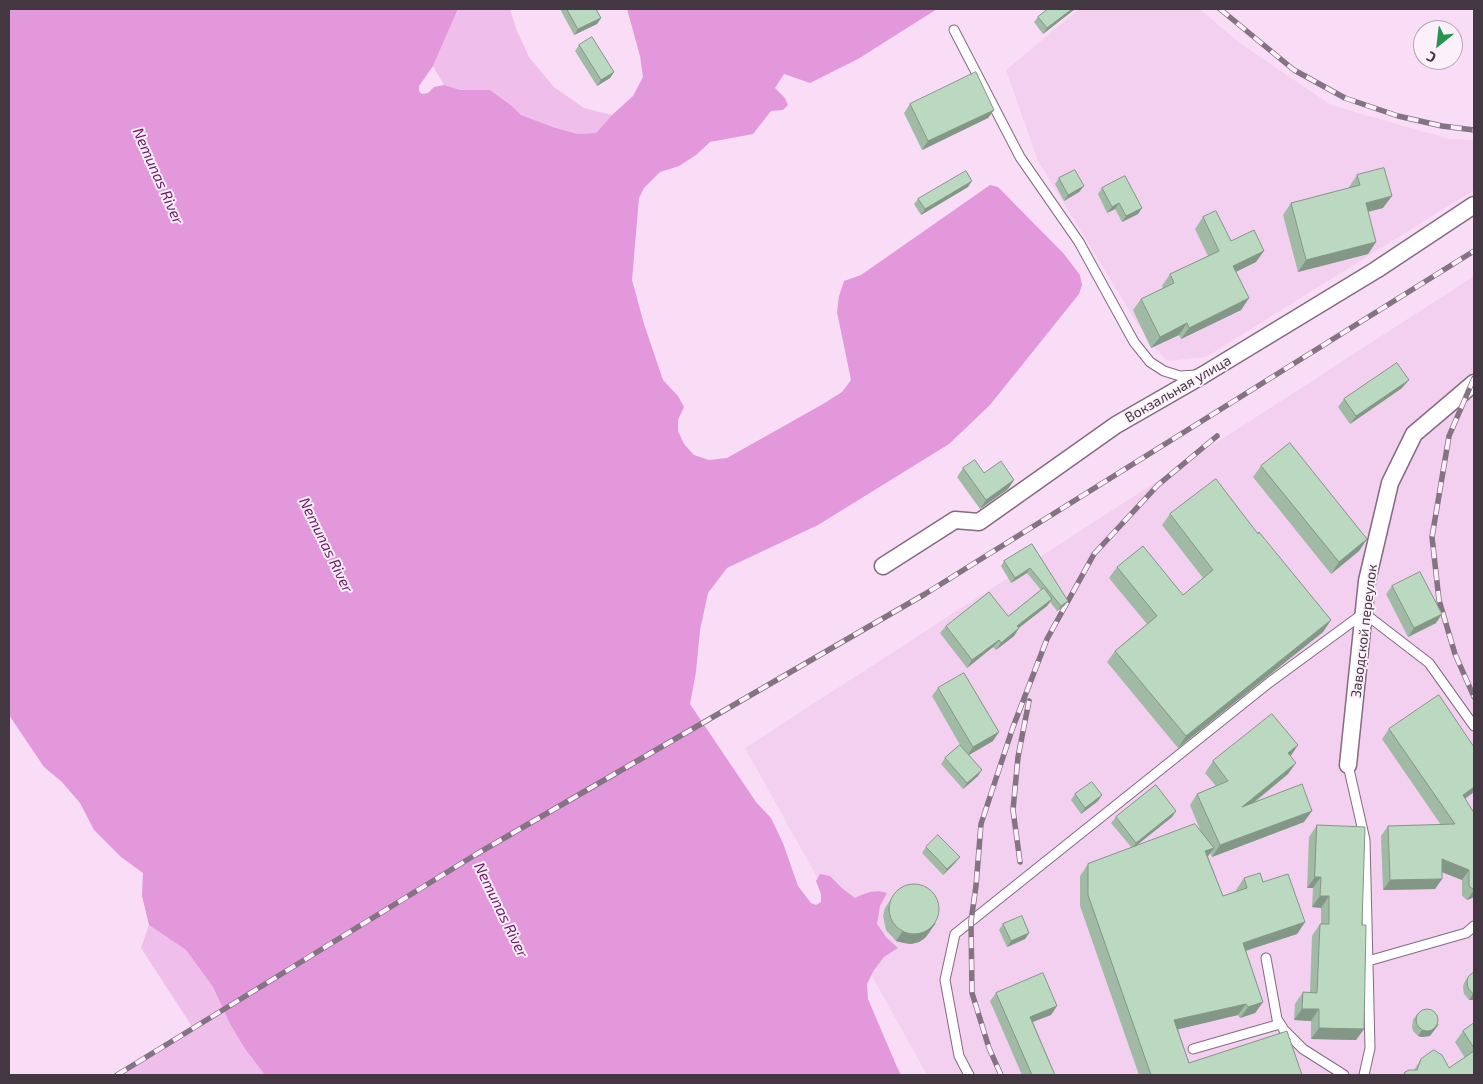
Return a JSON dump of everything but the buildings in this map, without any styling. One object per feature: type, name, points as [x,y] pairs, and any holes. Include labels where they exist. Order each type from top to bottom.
[{"type":"street","name":"Вокзальная улица","points":[[883,566],[954,520],[979,522],[1116,425],[1204,375],[1376,270],[1474,205]]},
{"type":"street","name":"Заводской переулок","points":[[1348,765],[1367,581],[1390,483],[1414,434],[1474,383]]},
{"type":"lane","points":[[954,30],[1020,157],[1079,242],[1134,342],[1150,362],[1164,371],[1180,376],[1204,375]]},
{"type":"lane","points":[[969,1075],[959,1056],[945,980],[955,934],[1270,682],[1364,613],[1429,662],[1474,726]]},
{"type":"lane","points":[[1348,765],[1365,840],[1370,1048],[1364,1075]]},
{"type":"lane","points":[[1368,961],[1466,933],[1474,926]]},
{"type":"lane","points":[[1266,958],[1277,1020],[1302,1048],[1344,1075]]},
{"type":"lane","points":[[1193,1048],[1280,1024]]},
{"type":"shaded area","points":[[458,9],[510,9],[517,31],[529,57],[554,87],[584,108],[612,115],[596,133],[577,134],[521,115],[490,90],[463,90],[444,85],[433,66]]},
{"type":"shaded area","points":[[1079,9],[1200,9],[1241,44],[1331,105],[1449,139],[1474,140],[1474,190],[1206,357],[1167,361],[1148,341],[1038,161],[1006,70]]},
{"type":"shaded area","points":[[1474,276],[1474,1075],[927,1075],[745,748]]},
{"type":"shaded area","points":[[149,925],[186,950],[213,987],[230,1024],[245,1049],[265,1075],[117,1075],[193,1028],[141,948]]},
{"type":"water","name":"Nemunas River","points":[[9,9],[458,9],[433,66],[419,86],[419,91],[422,94],[428,93],[434,87],[444,85],[461,90],[490,90],[521,115],[577,134],[596,133],[633,96],[643,77],[640,56],[627,9],[937,9],[858,59],[810,83],[784,74],[775,88],[785,98],[788,105],[783,110],[771,111],[753,134],[710,142],[696,155],[679,166],[660,172],[644,188],[639,198],[632,280],[644,324],[663,380],[678,396],[684,407],[678,420],[678,431],[684,444],[694,455],[709,460],[727,458],[842,392],[851,380],[837,312],[839,296],[844,281],[861,275],[990,185],[998,187],[1064,254],[1080,275],[1082,285],[1079,294],[990,405],[949,444],[818,525],[727,568],[708,593],[700,630],[696,672],[690,704],[756,802],[771,818],[783,843],[798,886],[811,903],[816,905],[821,902],[821,894],[816,881],[820,874],[830,876],[855,898],[867,893],[887,893],[880,906],[877,924],[886,937],[898,948],[884,957],[874,970],[867,984],[868,999],[901,1075],[265,1075],[245,1049],[230,1024],[213,987],[186,950],[149,925],[142,896],[143,873],[121,857],[94,830],[80,803],[62,782],[44,767],[9,715]]},
{"type":"railway","points":[[1220,9],[1294,70],[1345,98],[1398,116],[1442,126],[1474,130]]},
{"type":"railway","points":[[117,1075],[475,855],[925,594],[1474,251]]},
{"type":"railway","points":[[1474,378],[1449,436],[1432,537],[1439,600],[1455,654],[1474,697]]},
{"type":"railway","points":[[1001,1075],[989,1048],[972,993],[971,921],[981,824],[1013,727],[1047,639],[1094,554],[1158,485],[1217,436]]},
{"type":"railway","points":[[1020,862],[1013,810],[1018,757],[1029,701]]}]
